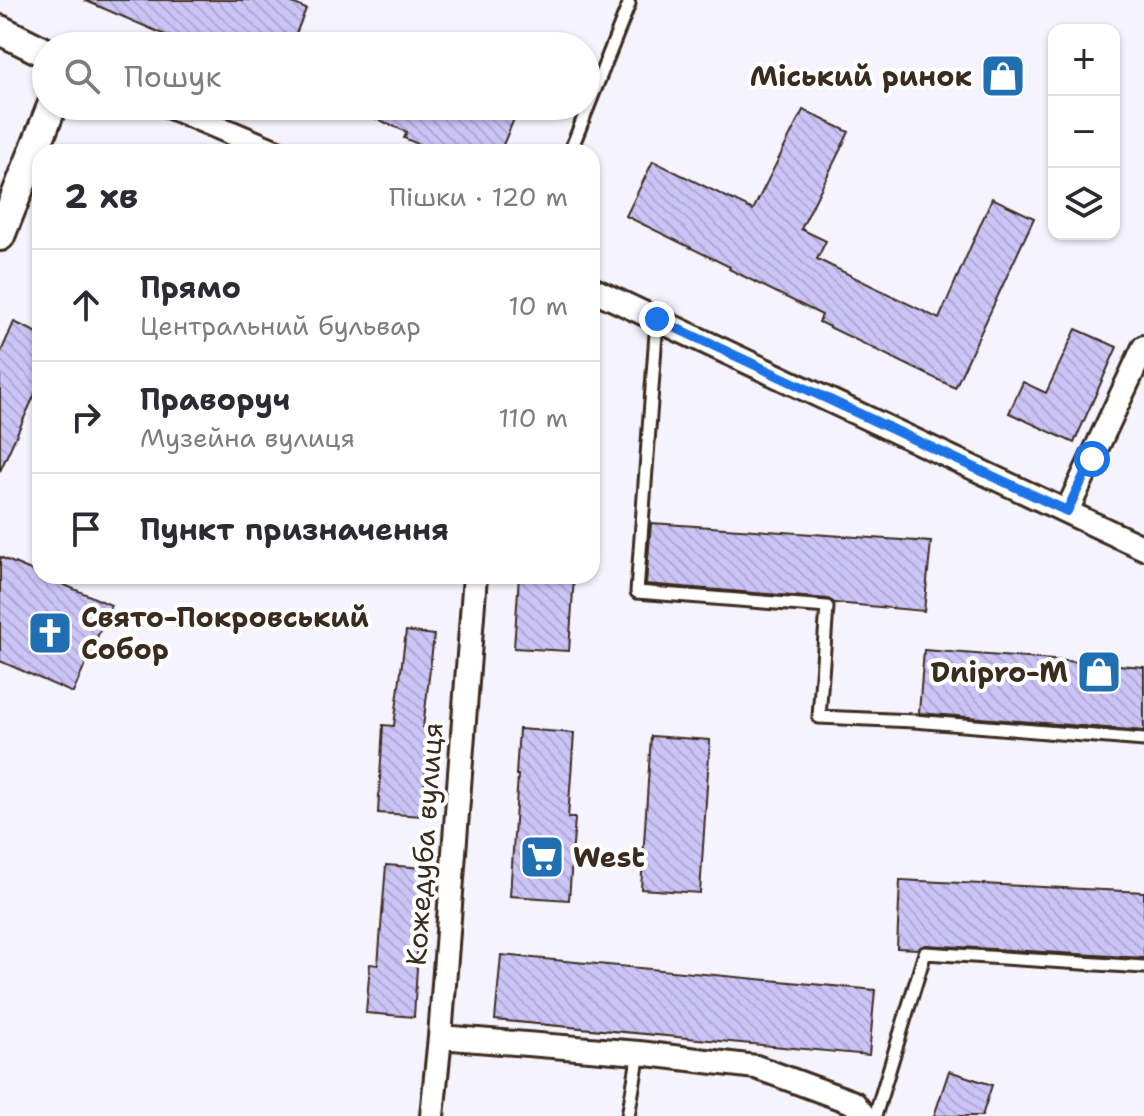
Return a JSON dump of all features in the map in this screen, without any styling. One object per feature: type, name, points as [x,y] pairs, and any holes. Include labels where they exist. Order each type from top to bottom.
[{"type":"street","points":[[0,30],[32,46]]},
{"type":"street","points":[[37,144],[46,120]]},
{"type":"street","points":[[201,120],[258,144]]},
{"type":"street","points":[[0,236],[32,156]]},
{"type":"street","points":[[600,293],[1144,548]]},
{"type":"street","points":[[1067,511],[1144,347]]},
{"type":"street","name":"Кожедуба вулиця","points":[[432,1116],[474,584]]},
{"type":"street","points":[[440,1037],[639,1053],[756,1067],[854,1103],[864,1116]]},
{"type":"lane","points":[[600,77],[629,4]]},
{"type":"lane","points":[[573,144],[583,120]]},
{"type":"lane","points":[[657,319],[637,592],[827,607],[819,717],[914,721],[1144,740]]},
{"type":"lane","points":[[875,1116],[925,953],[1144,967]]},
{"type":"lane","points":[[628,1116],[639,1053]]},
{"type":"building","points":[[84,0],[286,0],[306,9],[297,32],[158,32]]},
{"type":"building","points":[[803,110],[849,132],[801,229],[826,241],[817,259],[939,319],[992,198],[1034,218],[955,388],[819,322],[822,315],[626,216],[653,161],[753,210]]},
{"type":"building","points":[[379,120],[514,120],[503,144],[418,144],[404,138],[407,132]]},
{"type":"building","points":[[14,322],[32,330],[32,401],[0,471],[0,354]]},
{"type":"building","points":[[1076,329],[1117,347],[1074,443],[1009,413],[1023,382],[1046,393]]},
{"type":"building","points":[[651,523],[931,542],[924,611],[835,603],[828,599],[646,584]]},
{"type":"building","name":"Свято-Покровський Собор","points":[[0,557],[32,571],[32,584],[62,584],[111,605],[73,693],[0,661]]},
{"type":"building","points":[[518,584],[573,584],[569,651],[514,648]]},
{"type":"building","points":[[406,631],[434,635],[423,728],[428,728],[423,816],[378,813],[383,725],[394,726]]},
{"type":"building","points":[[924,650],[1144,667],[1144,731],[919,713]]},
{"type":"building","points":[[519,729],[574,733],[568,818],[575,818],[569,900],[510,896]]},
{"type":"building","points":[[651,736],[710,740],[700,893],[641,889]]},
{"type":"building","points":[[386,865],[424,868],[414,1017],[366,1013],[370,964],[378,965]]},
{"type":"building","points":[[900,880],[1144,892],[1144,958],[926,945],[918,949],[897,948]]},
{"type":"building","points":[[501,955],[875,990],[869,1055],[495,1020]]},
{"type":"building","points":[[949,1071],[992,1085],[982,1116],[934,1116]]},
{"type":"place","name":"Міський ринок","points":[[1003,76]]},
{"type":"place","name":"Свято-Покровський Собор","points":[[50,633]]},
{"type":"place","name":"Dnipro-M","points":[[1099,672]]},
{"type":"place","name":"West","points":[[542,857]]},
{"type":"route","points":[[657,319],[1067,511],[1092,459]]}]
